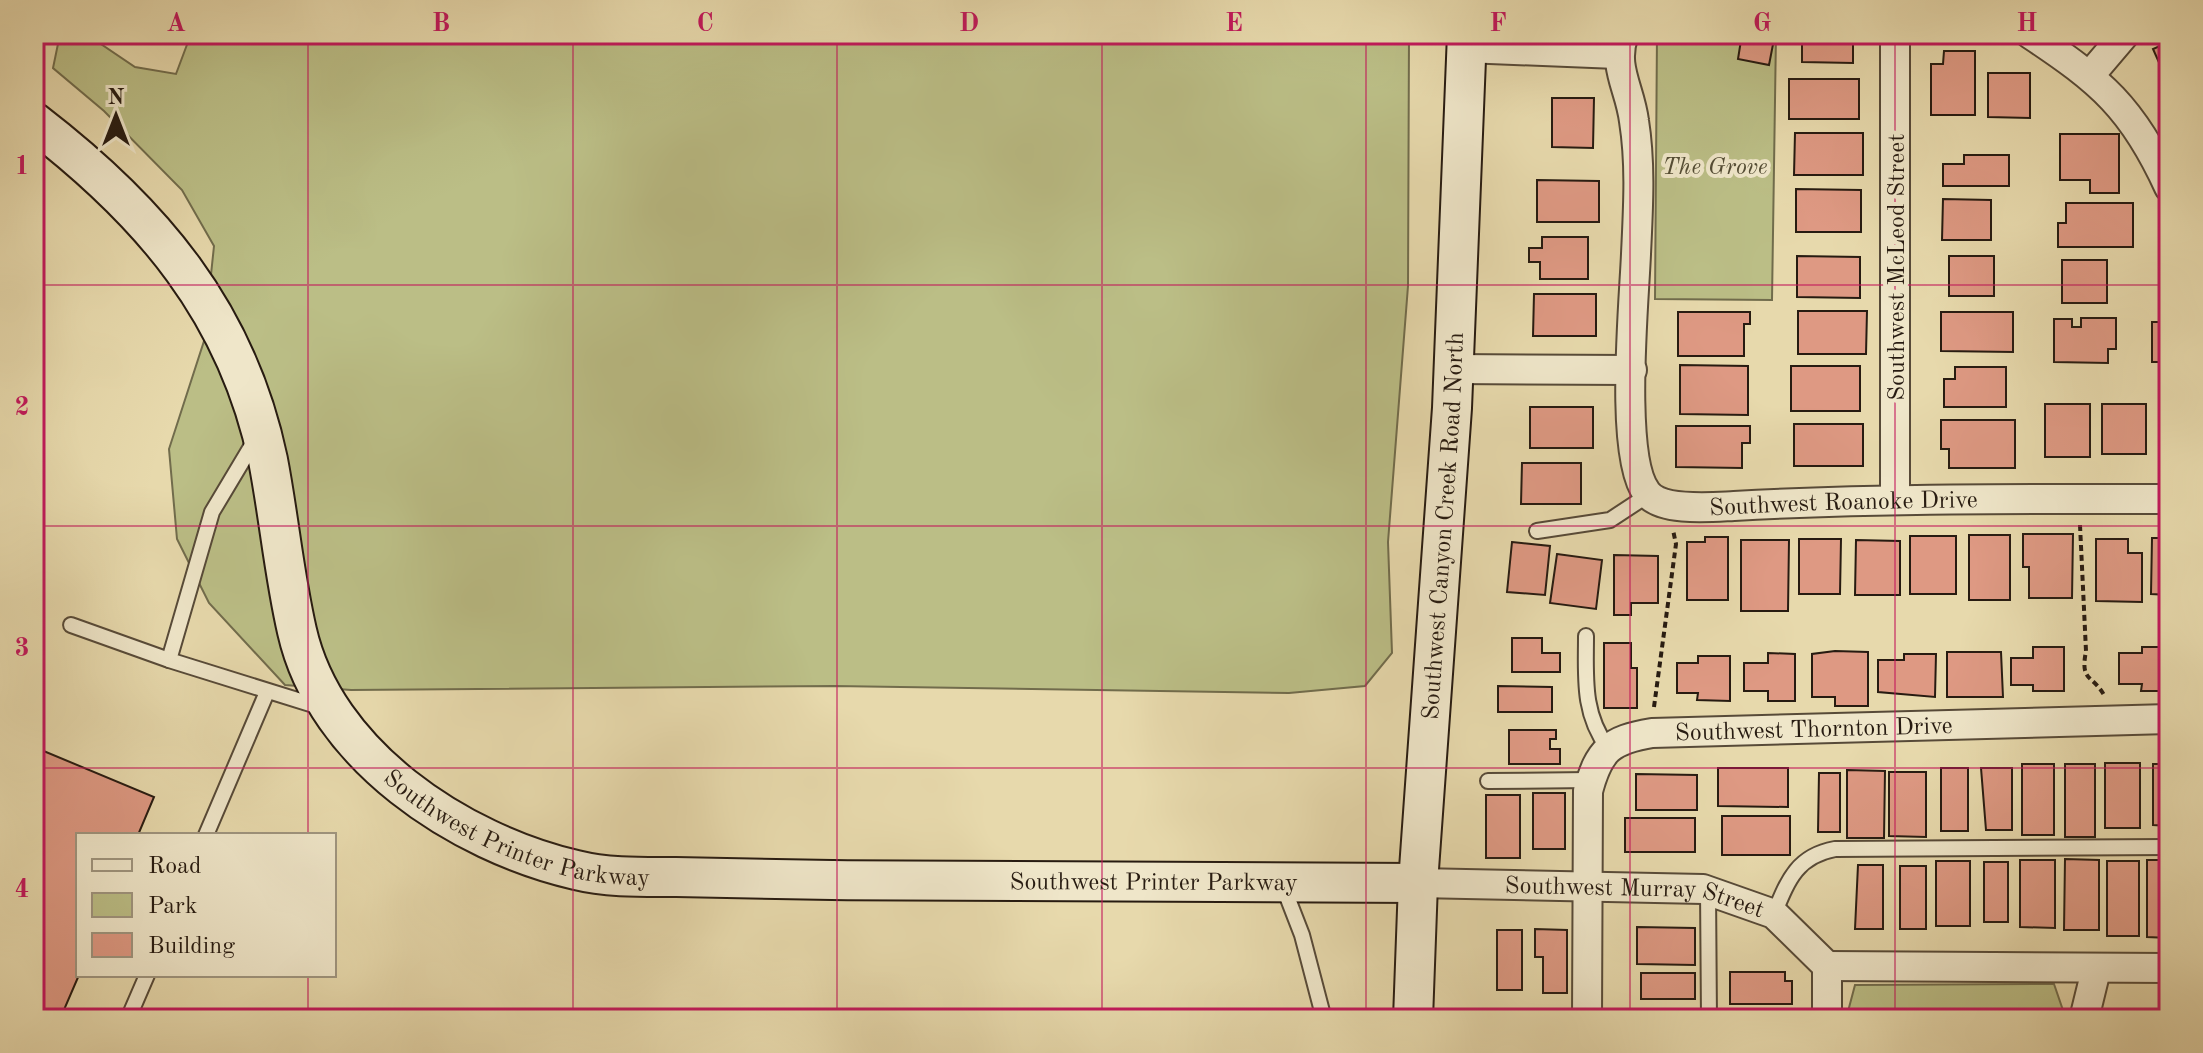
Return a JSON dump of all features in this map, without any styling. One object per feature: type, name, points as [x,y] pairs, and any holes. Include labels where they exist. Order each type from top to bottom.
[{"type":"street","name":"Southwest McLeod Street","points":[[1895,34],[1895,500]]},
{"type":"street","points":[[2030,34],[2091,74],[2137,127],[2169,187]]},
{"type":"street","points":[[2091,74],[2125,34]]},
{"type":"street","points":[[1466,41],[1620,44],[1634,119],[1639,179],[1632,370],[1636,473],[1658,500]]},
{"type":"street","name":"Southwest Canyon Creek Road North","points":[[1413,1019],[1418,883],[1454,369],[1466,41]]},
{"type":"street","name":"Southwest Printer Parkway","points":[[34,122],[130,203],[178,260],[220,325],[243,376],[260,432],[297,632],[317,687],[331,710],[380,766],[415,795],[514,851],[579,871],[681,878],[1418,883]]},
{"type":"street","points":[[1454,369],[1632,370]]},
{"type":"street","name":"Southwest Roanoke Drive","points":[[1658,500],[1715,506],[1895,500],[2169,499]]},
{"type":"street","name":"Southwest Thornton Drive","points":[[1608,748],[1629,737],[1652,733],[2169,719]]},
{"type":"street","points":[[1587,1018],[1586,887],[1591,780],[1595,764],[1608,748]]},
{"type":"street","name":"Southwest Murray Street","points":[[1418,883],[1708,890],[1774,914],[1802,938],[1827,966]]},
{"type":"street","points":[[1827,1019],[1827,966],[2004,965],[2096,970],[2169,968]]},
{"type":"street","points":[[2084,1019],[2096,970]]},
{"type":"lane","points":[[169,660],[212,512],[260,432]]},
{"type":"lane","points":[[1537,531],[1610,520],[1658,500]]},
{"type":"lane","points":[[71,625],[169,660],[331,710]]},
{"type":"lane","points":[[1586,636],[1587,706],[1594,729],[1608,748]]},
{"type":"lane","points":[[207,833],[267,692]]},
{"type":"lane","points":[[1488,781],[1591,780]]},
{"type":"lane","points":[[1774,914],[1798,866],[1815,852],[1835,849],[2169,847]]},
{"type":"lane","points":[[1281,882],[1302,935],[1324,1019]]},
{"type":"lane","points":[[1708,890],[1709,1019]]},
{"type":"lane","points":[[128,1019],[146,977]]},
{"type":"lane","points":[[1484,1018],[1587,1018]]},
{"type":"path","points":[[2080,499],[2086,651],[2084,668],[2090,683],[2104,694]]},
{"type":"path","points":[[1652,733],[1676,544],[1658,500]]},
{"type":"green space","points":[[86,34],[135,67],[176,74],[191,34],[1409,34],[1408,286],[1388,542],[1392,653],[1365,686],[1289,693],[834,686],[351,690],[285,685],[209,603],[177,539],[169,449],[204,341],[214,246],[182,190],[104,111],[53,68],[59,39]]},
{"type":"green space","name":"The Grove","points":[[1657,34],[1776,34],[1772,300],[1655,299]]},
{"type":"green space","points":[[2054,984],[2066,1019],[1846,1019],[1855,985]]},
{"type":"building","points":[[1742,34],[1775,34],[1769,65],[1738,59]]},
{"type":"building","points":[[1802,34],[1853,34],[1853,63],[1802,62]]},
{"type":"building","points":[[2169,42],[2169,85],[2153,49]]},
{"type":"building","points":[[1944,51],[1975,51],[1975,115],[1931,115],[1931,64],[1943,64]]},
{"type":"building","points":[[1988,73],[2030,73],[2030,118],[1988,117]]},
{"type":"building","points":[[1789,79],[1859,79],[1859,119],[1789,119]]},
{"type":"building","points":[[1552,98],[1594,98],[1593,148],[1552,147]]},
{"type":"building","points":[[1795,133],[1863,133],[1863,175],[1794,175]]},
{"type":"building","points":[[2060,134],[2119,134],[2119,193],[2090,193],[2090,180],[2060,180]]},
{"type":"building","points":[[1964,155],[2009,155],[2009,186],[1943,186],[1943,164],[1964,164]]},
{"type":"building","points":[[1537,180],[1599,181],[1599,222],[1537,222]]},
{"type":"building","points":[[1796,189],[1861,190],[1861,232],[1796,232]]},
{"type":"building","points":[[1943,199],[1991,200],[1991,240],[1942,240]]},
{"type":"building","points":[[2066,203],[2133,203],[2133,247],[2058,247],[2058,223],[2066,223]]},
{"type":"building","points":[[1542,237],[1588,237],[1588,279],[1540,279],[1540,262],[1529,262],[1529,248],[1542,248]]},
{"type":"building","points":[[1797,256],[1860,257],[1860,298],[1797,297]]},
{"type":"building","points":[[1949,256],[1994,256],[1994,296],[1949,296]]},
{"type":"building","points":[[2062,260],[2107,260],[2107,303],[2062,303]]},
{"type":"building","points":[[1534,294],[1596,294],[1596,336],[1533,336]]},
{"type":"building","points":[[1798,311],[1867,311],[1866,354],[1798,354]]},
{"type":"building","points":[[1678,312],[1750,312],[1750,324],[1744,324],[1744,356],[1678,356]]},
{"type":"building","points":[[1941,312],[2013,312],[2013,352],[1941,351]]},
{"type":"building","points":[[2081,318],[2116,318],[2116,349],[2108,349],[2108,363],[2054,362],[2054,319],[2072,319],[2072,327],[2081,327]]},
{"type":"building","points":[[2152,322],[2169,322],[2169,362],[2152,362]]},
{"type":"building","points":[[1680,365],[1748,366],[1748,415],[1680,414]]},
{"type":"building","points":[[1791,366],[1860,366],[1860,411],[1791,411]]},
{"type":"building","points":[[1955,367],[2006,367],[2006,407],[1944,407],[1944,379],[1955,379]]},
{"type":"building","points":[[2045,404],[2090,404],[2090,457],[2045,457]]},
{"type":"building","points":[[2102,404],[2146,404],[2146,454],[2102,454]]},
{"type":"building","points":[[2160,406],[2169,406],[2169,456],[2160,456]]},
{"type":"building","points":[[1530,407],[1593,407],[1593,448],[1530,448]]},
{"type":"building","points":[[1941,420],[2015,420],[2015,468],[1949,468],[1949,449],[1941,449]]},
{"type":"building","points":[[1794,424],[1863,424],[1863,466],[1794,466]]},
{"type":"building","points":[[1676,426],[1750,426],[1750,443],[1742,443],[1742,468],[1676,467]]},
{"type":"building","points":[[1522,463],[1581,463],[1581,504],[1521,504]]},
{"type":"building","points":[[2023,534],[2073,534],[2072,598],[2029,598],[2029,567],[2023,567]]},
{"type":"building","points":[[1969,535],[2010,535],[2010,600],[1969,600]]},
{"type":"building","points":[[1910,536],[1956,536],[1956,594],[1910,594]]},
{"type":"building","points":[[1705,537],[1728,537],[1728,600],[1687,600],[1687,542],[1705,542]]},
{"type":"building","points":[[2152,538],[2169,538],[2169,595],[2151,594]]},
{"type":"building","points":[[1799,539],[1841,539],[1840,594],[1799,594]]},
{"type":"building","points":[[2096,539],[2128,539],[2128,553],[2142,553],[2142,602],[2096,601]]},
{"type":"building","points":[[1741,540],[1789,540],[1788,611],[1741,611]]},
{"type":"building","points":[[1856,540],[1900,541],[1900,595],[1855,595]]},
{"type":"building","points":[[1512,542],[1550,546],[1545,595],[1507,592]]},
{"type":"building","points":[[1557,554],[1602,560],[1596,609],[1550,603]]},
{"type":"building","points":[[1614,555],[1658,556],[1658,603],[1631,603],[1631,615],[1614,615]]},
{"type":"building","points":[[1512,638],[1542,638],[1542,653],[1560,653],[1560,672],[1512,672]]},
{"type":"building","points":[[1604,643],[1631,643],[1631,668],[1637,668],[1637,708],[1604,708]]},
{"type":"building","points":[[2033,647],[2064,647],[2064,691],[2033,691],[2033,685],[2011,685],[2011,658],[2033,658]]},
{"type":"building","points":[[2142,647],[2169,647],[2169,691],[2141,691],[2142,684],[2119,684],[2119,653],[2142,653]]},
{"type":"building","points":[[1868,652],[1868,706],[1835,706],[1835,697],[1812,697],[1812,654]]},
{"type":"building","points":[[1947,652],[2001,652],[2003,697],[1947,697]]},
{"type":"building","points":[[1768,653],[1795,654],[1795,701],[1768,701],[1768,691],[1744,691],[1744,663],[1768,663]]},
{"type":"building","points":[[1904,654],[1936,654],[1935,697],[1878,692],[1878,660],[1904,660]]},
{"type":"building","points":[[1698,656],[1730,656],[1730,701],[1697,700],[1698,693],[1677,693],[1677,663],[1698,663]]},
{"type":"building","points":[[1498,686],[1552,687],[1552,712],[1498,712]]},
{"type":"building","points":[[1509,730],[1556,730],[1556,739],[1550,739],[1550,749],[1560,749],[1560,764],[1509,764]]},
{"type":"building","points":[[34,747],[154,797],[139,833],[76,833],[78,977],[60,1019],[34,1019]]},
{"type":"building","points":[[2105,763],[2140,763],[2140,828],[2105,828]]},
{"type":"building","points":[[2022,764],[2054,764],[2054,835],[2022,835]]},
{"type":"building","points":[[2065,764],[2095,764],[2095,837],[2065,837]]},
{"type":"building","points":[[2153,764],[2169,764],[2169,826],[2153,825]]},
{"type":"building","points":[[1718,768],[1788,768],[1788,807],[1718,806]]},
{"type":"building","points":[[1941,768],[1968,768],[1968,831],[1941,831]]},
{"type":"building","points":[[1981,768],[2012,768],[2012,830],[1986,830]]},
{"type":"building","points":[[1847,770],[1885,771],[1884,838],[1847,838]]},
{"type":"building","points":[[1889,772],[1926,772],[1926,837],[1889,836]]},
{"type":"building","points":[[1819,773],[1840,773],[1840,832],[1818,832]]},
{"type":"building","points":[[1636,774],[1697,775],[1697,810],[1636,810]]},
{"type":"building","points":[[1533,793],[1565,793],[1565,849],[1533,849]]},
{"type":"building","points":[[1486,795],[1520,795],[1520,858],[1486,858]]},
{"type":"building","points":[[1722,816],[1790,816],[1790,855],[1722,855]]},
{"type":"building","points":[[1625,818],[1695,818],[1695,852],[1625,852]]},
{"type":"building","points":[[2065,859],[2099,860],[2099,930],[2064,930]]},
{"type":"building","points":[[2020,860],[2055,860],[2055,928],[2020,927]]},
{"type":"building","points":[[2147,860],[2169,860],[2169,938],[2147,937]]},
{"type":"building","points":[[1936,861],[1970,861],[1970,926],[1936,926]]},
{"type":"building","points":[[2107,861],[2139,861],[2139,936],[2107,936]]},
{"type":"building","points":[[1984,862],[2008,862],[2008,922],[1984,922]]},
{"type":"building","points":[[1858,865],[1883,865],[1883,929],[1855,929]]},
{"type":"building","points":[[1900,866],[1926,866],[1926,929],[1900,929]]},
{"type":"building","points":[[1637,927],[1695,928],[1695,965],[1637,964]]},
{"type":"building","points":[[1535,929],[1567,930],[1567,993],[1543,993],[1543,957],[1535,957]]},
{"type":"building","points":[[1497,930],[1522,930],[1522,990],[1497,990]]},
{"type":"building","points":[[1730,972],[1785,972],[1785,981],[1792,981],[1792,1004],[1730,1004]]},
{"type":"building","points":[[1641,973],[1695,973],[1695,999],[1641,999]]},
{"type":"building","points":[[1657,1012],[1698,1012],[1698,1019],[1657,1019]]},
{"type":"building","points":[[1727,1013],[1788,1014],[1788,1019],[1727,1019]]}]
